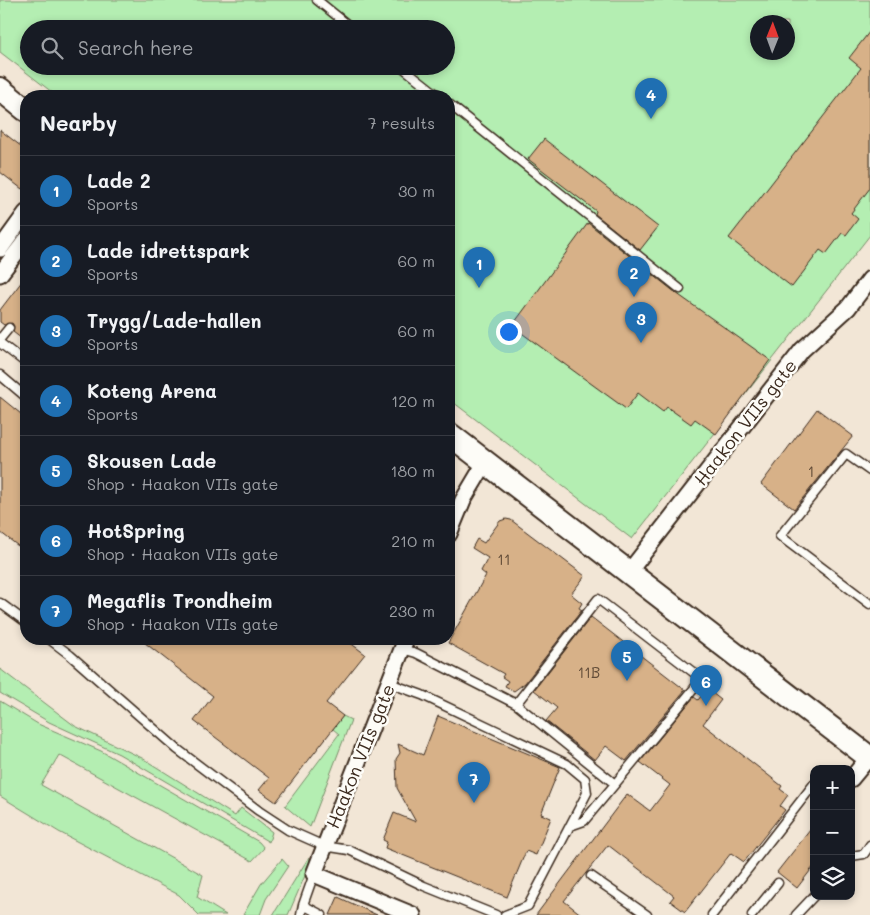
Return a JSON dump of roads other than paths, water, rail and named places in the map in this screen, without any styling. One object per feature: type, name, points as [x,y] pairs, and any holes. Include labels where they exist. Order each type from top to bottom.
[{"type":"main road","points":[[0,89],[20,105]]},
{"type":"main road","points":[[455,439],[870,757]]},
{"type":"street","points":[[0,248],[20,221]]},
{"type":"street","points":[[0,274],[20,248]]},
{"type":"street","name":"Haakon VIIs gate","points":[[628,573],[802,350],[848,308],[870,279]]},
{"type":"street","points":[[455,519],[463,500],[485,462]]},
{"type":"street","name":"Haakon VIIs gate","points":[[314,874],[404,645]]},
{"type":"street","points":[[855,774],[870,757]]},
{"type":"street","points":[[314,874],[413,915]]},
{"type":"lane","points":[[317,0],[342,20]]},
{"type":"lane","points":[[412,75],[431,90]]},
{"type":"lane","points":[[455,109],[680,288]]},
{"type":"lane","points":[[0,339],[9,328]]},
{"type":"lane","points":[[0,343],[20,358]]},
{"type":"lane","points":[[0,375],[20,392]]},
{"type":"lane","points":[[870,471],[846,454],[780,536],[870,604]]},
{"type":"lane","points":[[516,704],[598,599],[702,679],[584,821],[570,826]]},
{"type":"lane","points":[[0,603],[20,618]]},
{"type":"lane","points":[[57,645],[192,760],[288,830],[324,846],[349,850],[424,886],[496,915]]},
{"type":"lane","points":[[405,645],[416,654],[516,704],[615,784]]},
{"type":"lane","points":[[389,683],[422,695],[568,764],[585,778],[587,793],[528,906],[505,915]]},
{"type":"lane","points":[[712,915],[810,789]]},
{"type":"lane","points":[[855,855],[864,854],[870,845]]},
{"type":"lane","points":[[301,915],[314,874]]},
{"type":"lane","points":[[591,876],[647,915]]},
{"type":"lane","points":[[752,915],[778,883]]},
{"type":"lane","points":[[796,915],[810,900]]},
{"type":"lane","points":[[303,905],[322,915]]},
{"type":"place","name":"Koteng Arena","points":[[651,119]]},
{"type":"place","name":"Lade 2","points":[[479,288]]},
{"type":"place","name":"Lade idrettspark","points":[[634,297]]},
{"type":"place","name":"Trygg/Lade-hallen","points":[[641,343]]},
{"type":"place","name":"Skousen Lade","points":[[627,681]]},
{"type":"place","name":"HotSpring","points":[[706,706]]},
{"type":"place","name":"Megaflis Trondheim","points":[[474,803]]}]
